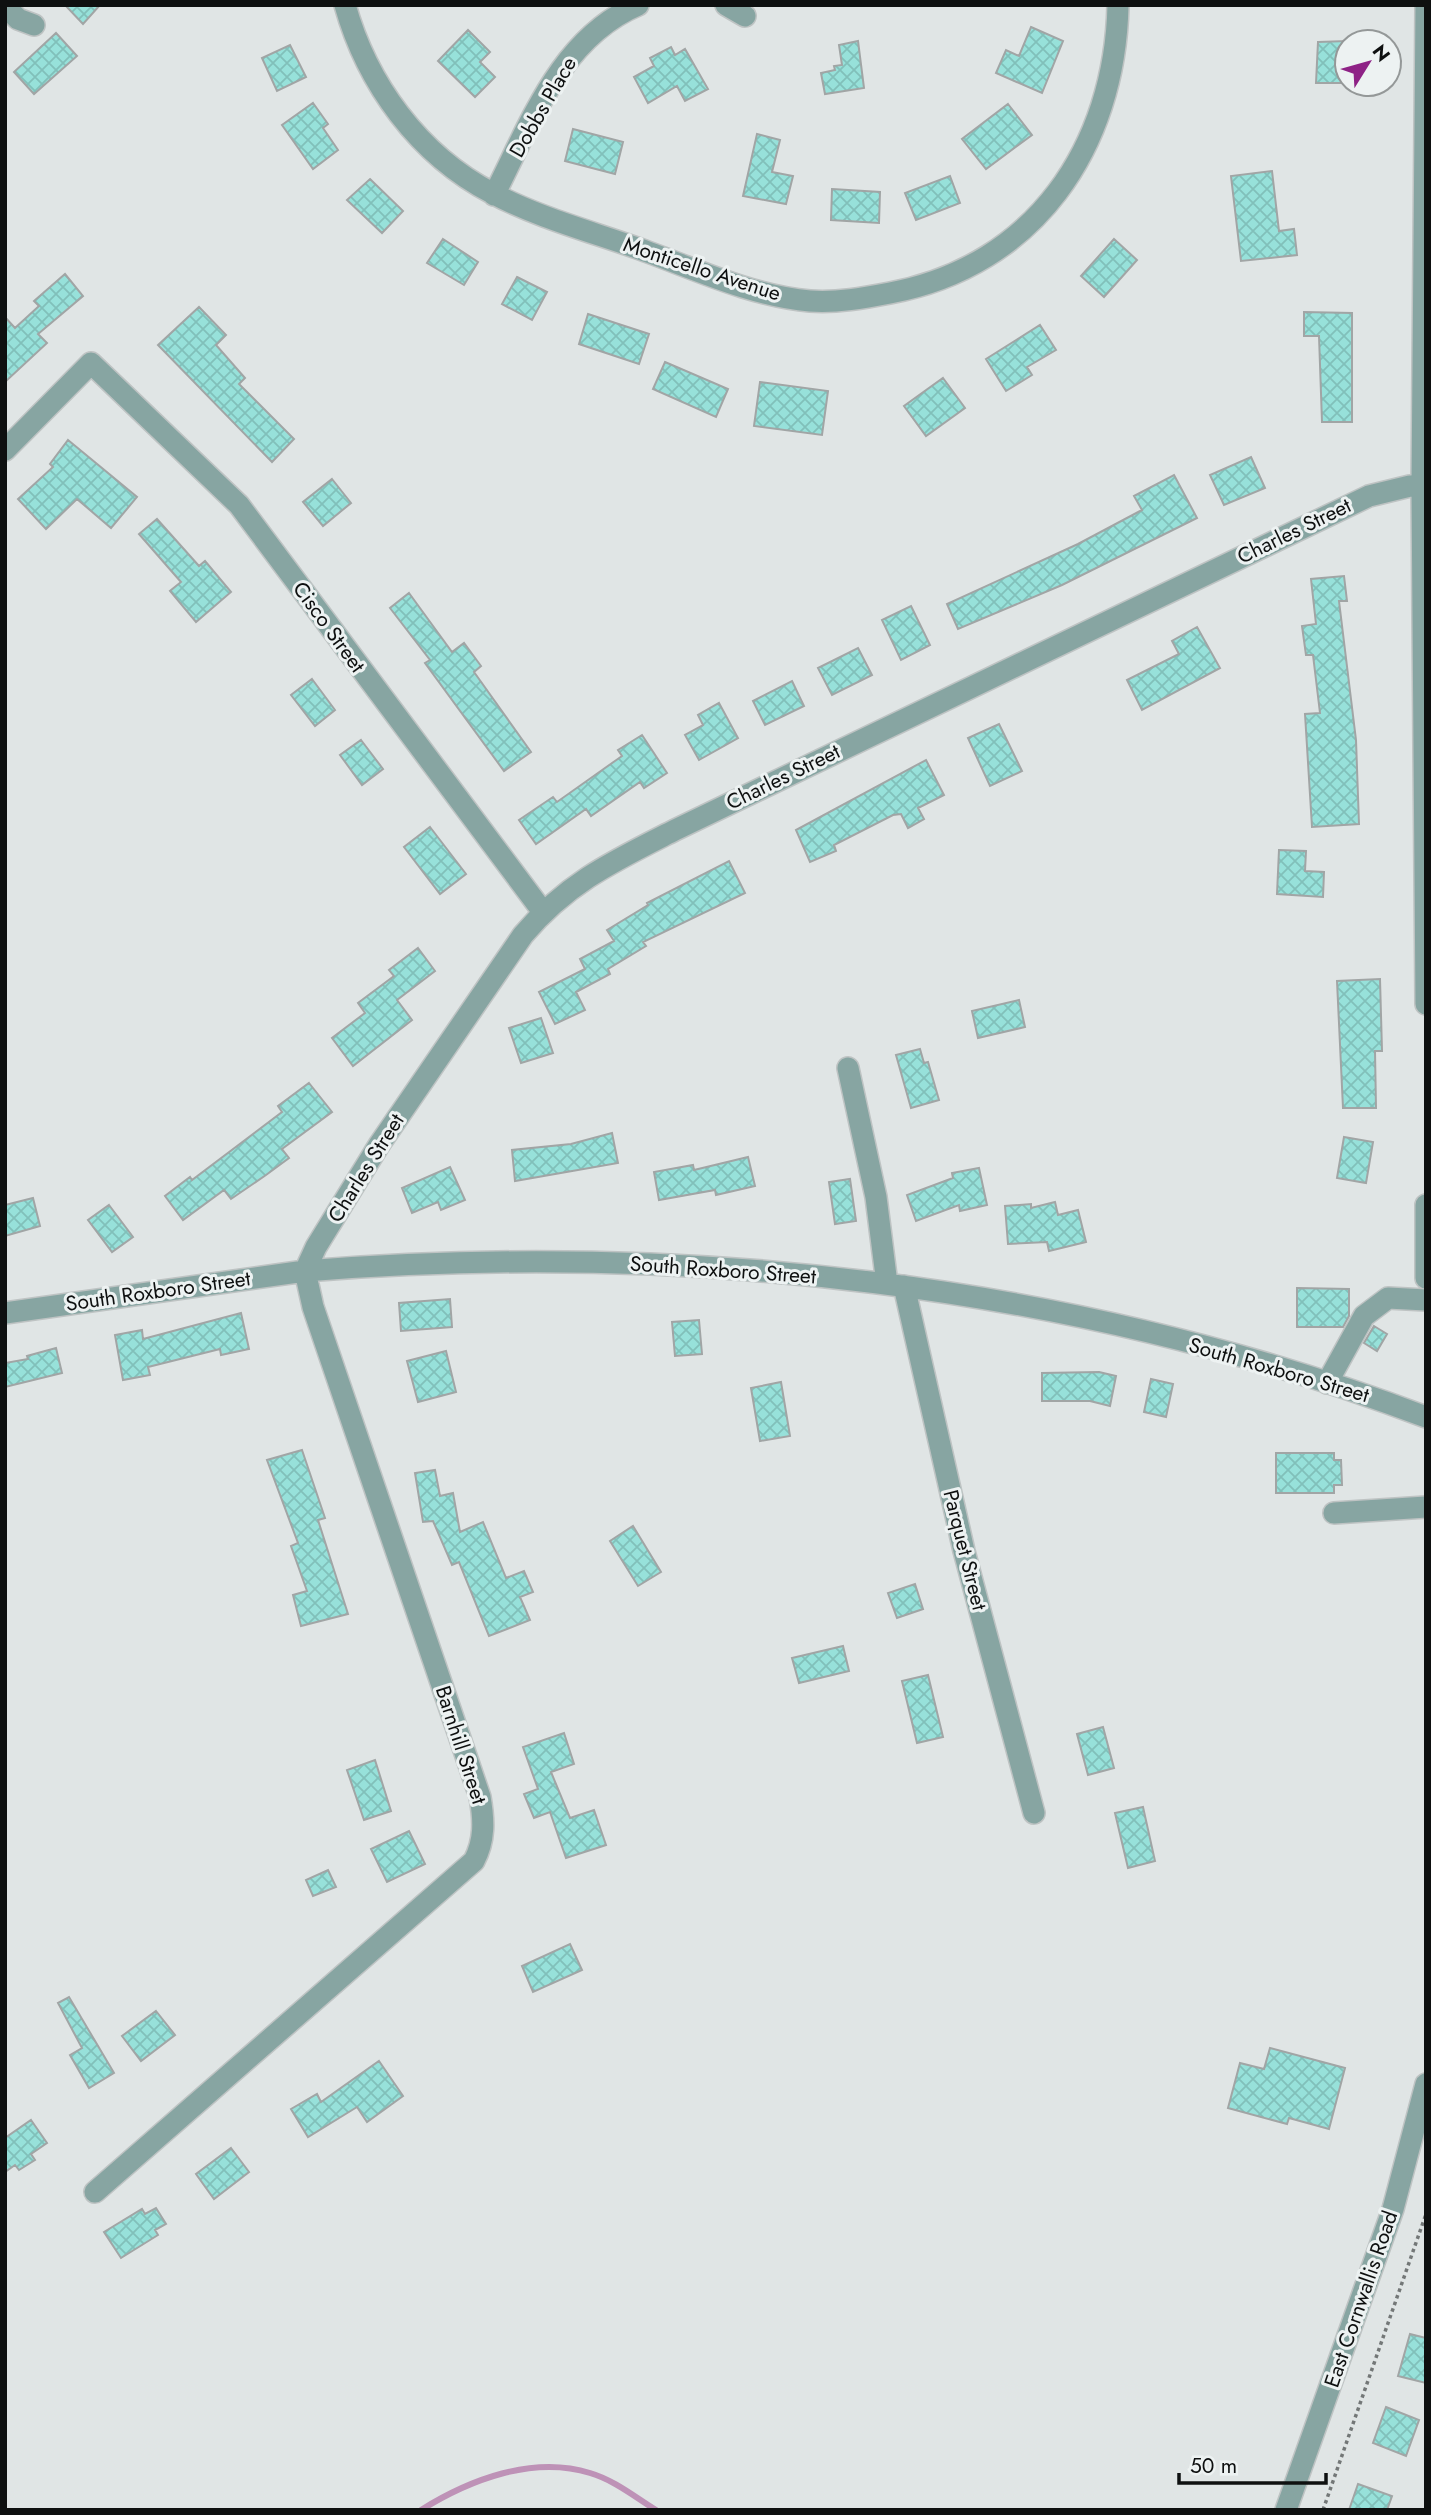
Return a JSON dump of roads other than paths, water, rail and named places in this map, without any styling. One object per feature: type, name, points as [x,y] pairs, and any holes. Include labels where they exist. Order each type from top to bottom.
[{"type":"street","name":"Monticello Avenue","points":[[345,5],[367,64],[403,120],[440,157],[467,179],[494,194],[595,233],[785,298],[813,301],[854,300],[932,283],[991,252],[1027,226],[1064,186],[1081,159],[1104,105],[1113,68],[1118,5]]},
{"type":"street","name":"Dobbs Place","points":[[494,194],[532,118],[564,66],[604,23],[638,5]]},
{"type":"street","points":[[726,5],[745,16]]},
{"type":"street","points":[[5,6],[18,19],[34,25]]},
{"type":"street","points":[[1426,6],[1426,1004]]},
{"type":"street","name":"Cisco Street","points":[[5,450],[91,363],[239,505],[543,912]]},
{"type":"street","name":"Charles Street","points":[[306,1271],[316,1247],[379,1145],[515,946],[543,912],[573,885],[606,865],[925,708],[1369,496],[1387,489],[1424,487]]},
{"type":"street","name":"Parquet Street","points":[[848,1068],[895,1285],[1034,1813]]},
{"type":"street","points":[[1426,1205],[1426,1279]]},
{"type":"street","name":"South Roxboro Street","points":[[5,1313],[306,1271],[475,1261],[657,1263],[895,1285],[1115,1325],[1243,1356],[1426,1417]]},
{"type":"street","name":"Barnhill Street","points":[[95,2192],[464,1870],[481,1849],[484,1818],[480,1797],[313,1307],[306,1271]]},
{"type":"street","points":[[1327,1383],[1364,1316],[1388,1298],[1426,1300]]},
{"type":"street","points":[[1334,1513],[1426,1507]]},
{"type":"street","name":"East Cornwallis Road","points":[[1286,2510],[1393,2209],[1426,2084]]},
{"type":"waterway","points":[[421,2510],[481,2480],[524,2469],[546,2467],[568,2468],[599,2476],[656,2510]]}]
